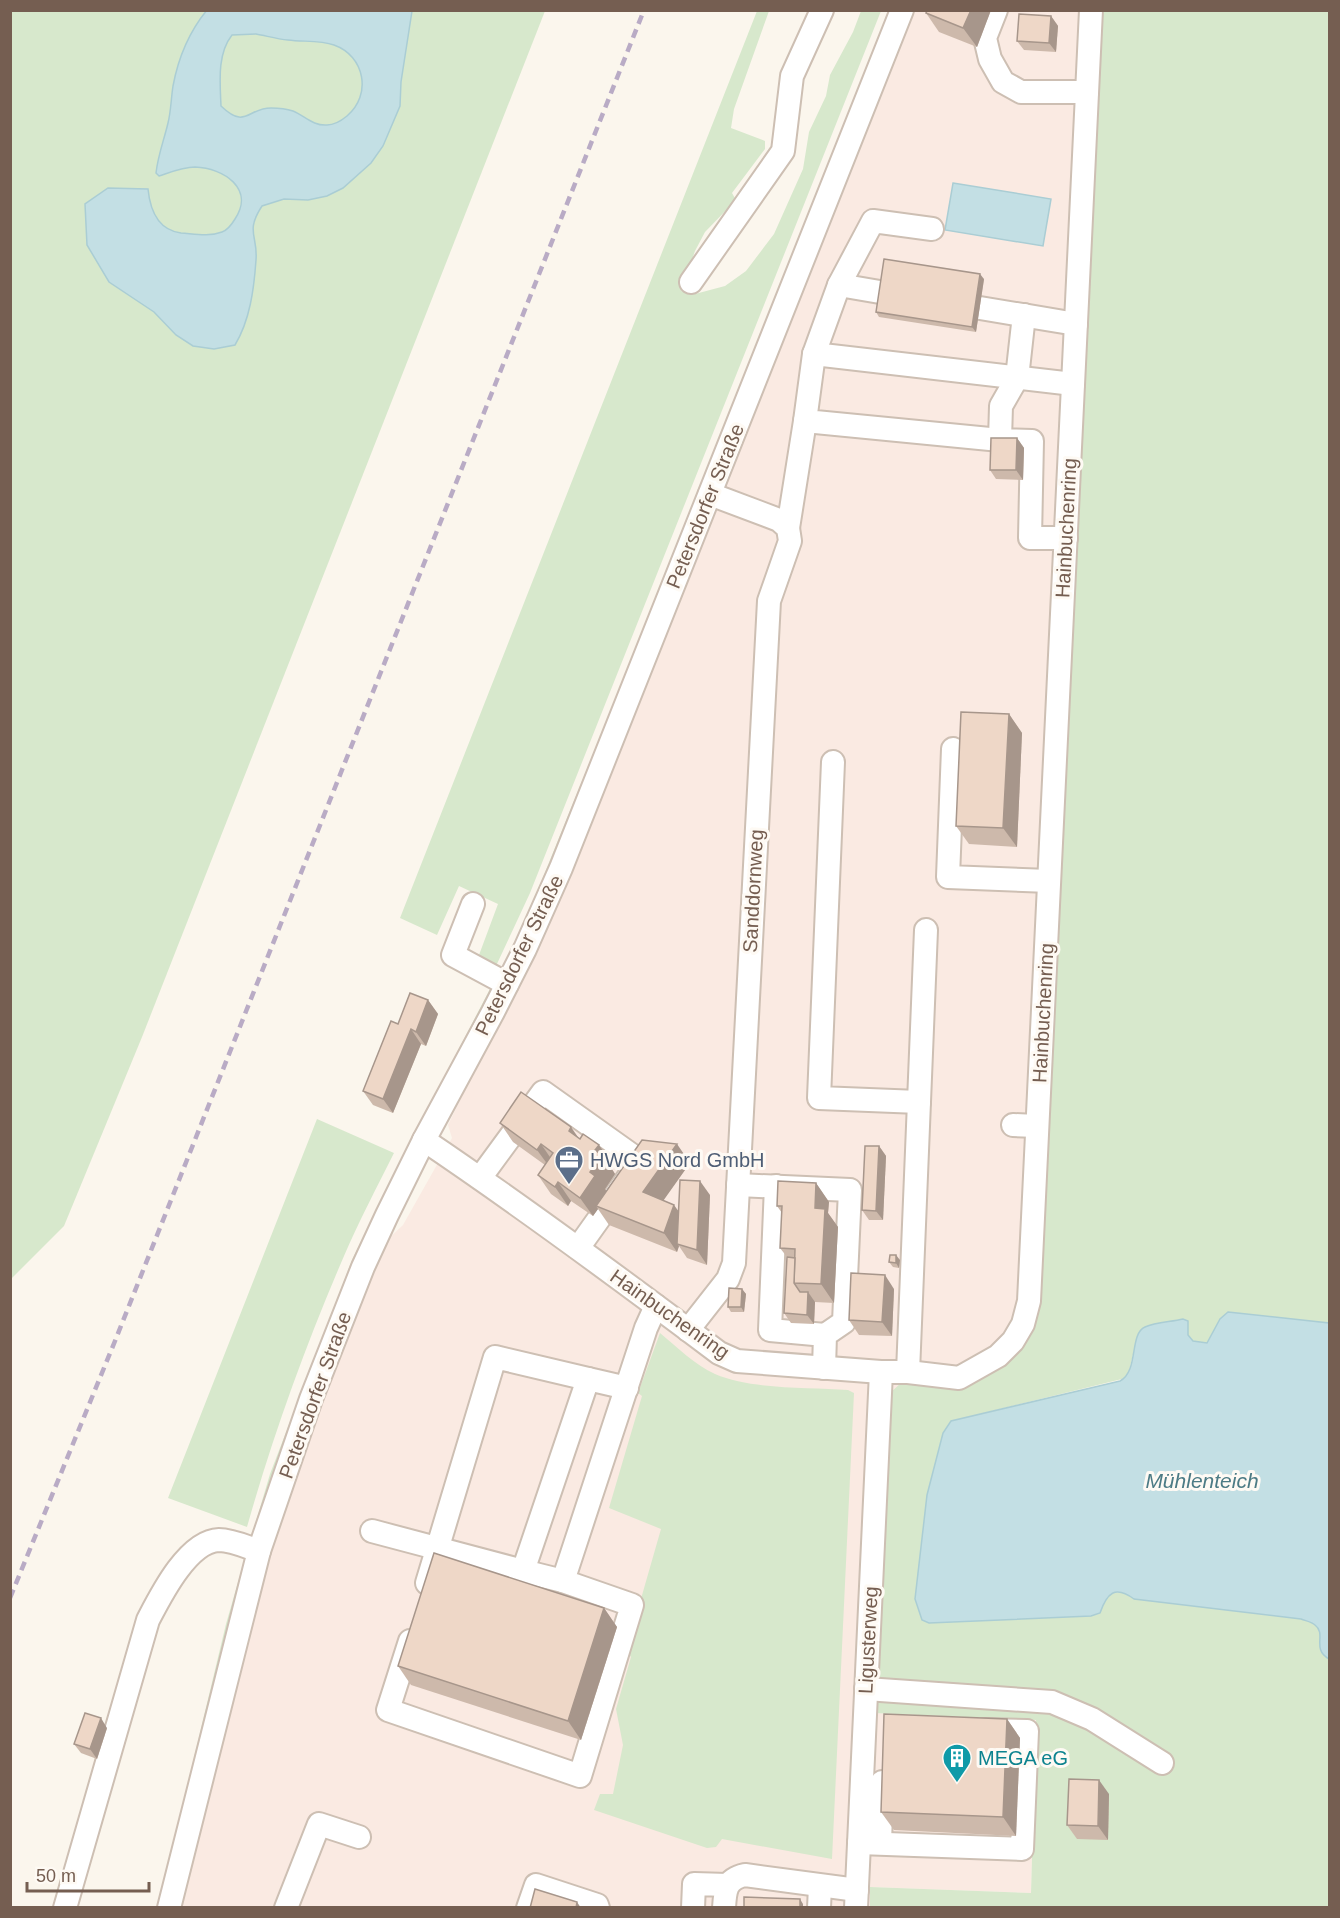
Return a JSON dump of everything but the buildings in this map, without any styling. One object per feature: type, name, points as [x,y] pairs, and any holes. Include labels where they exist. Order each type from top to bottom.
[{"type":"street","points":[[691,282],[783,151],[792,76],[822,10]]},
{"type":"street","name":"Petersdorfer Straße","points":[[169,1908],[259,1551],[311,1399],[344,1314],[387,1215],[507,984],[561,868],[902,10]]},
{"type":"street","points":[[996,10],[985,38],[990,59],[1003,82],[1021,92],[1087,92]]},
{"type":"street","name":"Hainbuchenring","points":[[424,1140],[578,1248],[718,1353],[737,1360],[881,1372],[908,1372],[959,1378],[998,1356],[1013,1341],[1023,1324],[1029,1301],[1091,10]]},
{"type":"street","name":"Sanddornweg","points":[[688,1330],[728,1280],[734,1263],[769,601],[790,541],[788,528],[814,354],[839,285],[873,221],[932,229]]},
{"type":"street","points":[[839,285],[1076,324]]},
{"type":"street","points":[[1000,440],[1001,406],[1017,378],[1024,315]]},
{"type":"street","points":[[814,354],[1073,384]]},
{"type":"street","points":[[805,421],[1000,440],[1032,441],[1030,538],[1066,538]]},
{"type":"street","points":[[710,494],[779,520],[788,528]]},
{"type":"street","points":[[953,749],[948,877],[1049,881]]},
{"type":"street","points":[[833,762],[819,1098],[919,1102]]},
{"type":"street","points":[[473,904],[453,955],[507,984]]},
{"type":"street","points":[[908,1372],[926,930]]},
{"type":"street","points":[[480,1178],[543,1092],[640,1161],[578,1248]]},
{"type":"street","points":[[1013,1125],[1037,1126]]},
{"type":"street","points":[[738,1185],[776,1186],[850,1190],[844,1322],[825,1335],[770,1330],[776,1186]]},
{"type":"street","points":[[563,1581],[646,1328],[656,1306]]},
{"type":"street","points":[[824,1368],[825,1335]]},
{"type":"street","points":[[421,1602],[495,1357],[627,1388]]},
{"type":"street","name":"Ligusterweg","points":[[857,1899],[870,1843],[865,1725],[881,1372]]},
{"type":"street","points":[[523,1571],[588,1379]]},
{"type":"street","points":[[372,1531],[563,1581],[632,1605],[580,1776],[388,1710],[415,1624]]},
{"type":"street","points":[[65,1908],[148,1620],[164,1589],[170,1578],[202,1544],[220,1540],[259,1551]]},
{"type":"street","points":[[866,1689],[1052,1701],[1092,1719],[1162,1763]]},
{"type":"street","points":[[870,1843],[1022,1849],[1027,1731],[968,1729]]},
{"type":"street","points":[[286,1908],[320,1824],[359,1837]]},
{"type":"street","points":[[724,1908],[728,1885],[735,1877],[745,1875],[819,1897],[857,1899]]},
{"type":"street","points":[[693,1908],[694,1884],[728,1885]]},
{"type":"street","points":[[528,1908],[536,1886],[597,1905],[598,1908]]},
{"type":"shaded area","points":[[913,11],[1099,11],[1038,1309],[874,1713],[1036,1720],[1031,1893],[871,1887],[870,1908],[182,1908],[269,1554],[295,1474],[351,1327],[386,1241],[403,1225],[452,1138],[448,1125],[561,891]]},
{"type":"green space","points":[[11,11],[545,11],[142,1037],[64,1226],[11,1279]]},
{"type":"green space","points":[[757,11],[769,11],[734,109],[731,128],[765,141],[765,149],[732,193],[736,200],[705,232],[695,251],[681,291],[695,294],[725,286],[746,271],[774,234],[803,169],[809,132],[826,96],[830,75],[853,32],[861,11],[881,11],[530,893],[496,966],[489,965],[479,955],[498,904],[459,886],[437,935],[400,918]]},
{"type":"green space","points":[[891,11],[633,665],[509,964],[503,968],[535,897]]},
{"type":"green space","points":[[1099,11],[1329,11],[1329,1323],[1228,1312],[1220,1319],[1207,1343],[1193,1341],[1188,1335],[1188,1322],[1183,1319],[1155,1324],[1146,1327],[1139,1335],[1126,1378],[951,1421],[1099,1613],[1110,1594],[1125,1592],[1301,1619],[1312,1623],[1318,1629],[1321,1651],[1330,1659],[1329,1907],[870,1908],[870,1887],[1031,1893],[1036,1720],[873,1713],[889,1394],[902,1382],[1016,1352]]},
{"type":"green space","points":[[491,987],[493,994],[255,1537],[251,1538],[270,1474],[352,1260]]},
{"type":"green space","points":[[317,1119],[394,1153],[350,1243],[316,1323],[279,1424],[247,1527],[168,1498]]},
{"type":"green space","points":[[660,1333],[700,1366],[730,1379],[781,1387],[848,1390],[854,1393],[832,1859],[722,1839],[716,1847],[707,1848],[594,1810],[600,1794],[613,1794],[623,1745],[616,1709],[631,1657],[626,1651],[661,1529],[609,1508],[642,1396],[638,1393]]},
{"type":"green space","points":[[247,1551],[250,1554],[162,1907],[158,1908],[226,1624]]},
{"type":"water","points":[[207,10],[412,11],[401,82],[400,106],[383,146],[371,163],[343,188],[327,196],[308,200],[284,199],[262,206],[253,228],[256,252],[255,271],[244,325],[235,345],[214,349],[193,346],[176,335],[154,312],[109,282],[87,245],[85,204],[108,188],[148,189],[153,211],[166,228],[173,231],[217,234],[230,227],[234,221],[240,208],[241,198],[239,190],[226,176],[206,168],[195,167],[159,176],[156,173],[178,66],[185,46]],"holes":[[[256,34],[284,40],[323,42],[344,50],[353,58],[361,77],[360,98],[355,107],[340,121],[327,125],[317,124],[293,111],[282,109],[263,109],[241,117],[229,113],[221,106],[220,69],[224,51],[232,35]]]},
{"type":"water","points":[[953,183],[1051,199],[1043,246],[945,230]]},
{"type":"water","name":"Mühlenteich","points":[[1228,1312],[1329,1323],[1329,1659],[1321,1651],[1318,1629],[1312,1623],[1301,1619],[1134,1599],[1122,1592],[1112,1593],[1100,1613],[1091,1616],[929,1623],[922,1620],[915,1599],[927,1495],[943,1433],[951,1421],[1120,1381],[1130,1369],[1137,1337],[1145,1327],[1183,1319],[1188,1321],[1188,1335],[1193,1341],[1207,1343],[1220,1319]]},
{"type":"railway","points":[[10,1598],[115,1341],[644,10]]},
{"type":"place","name":"HWGS Nord GmbH","points":[[569,1186]]},
{"type":"place","name":"MEGA eG","points":[[957,1784]]}]
